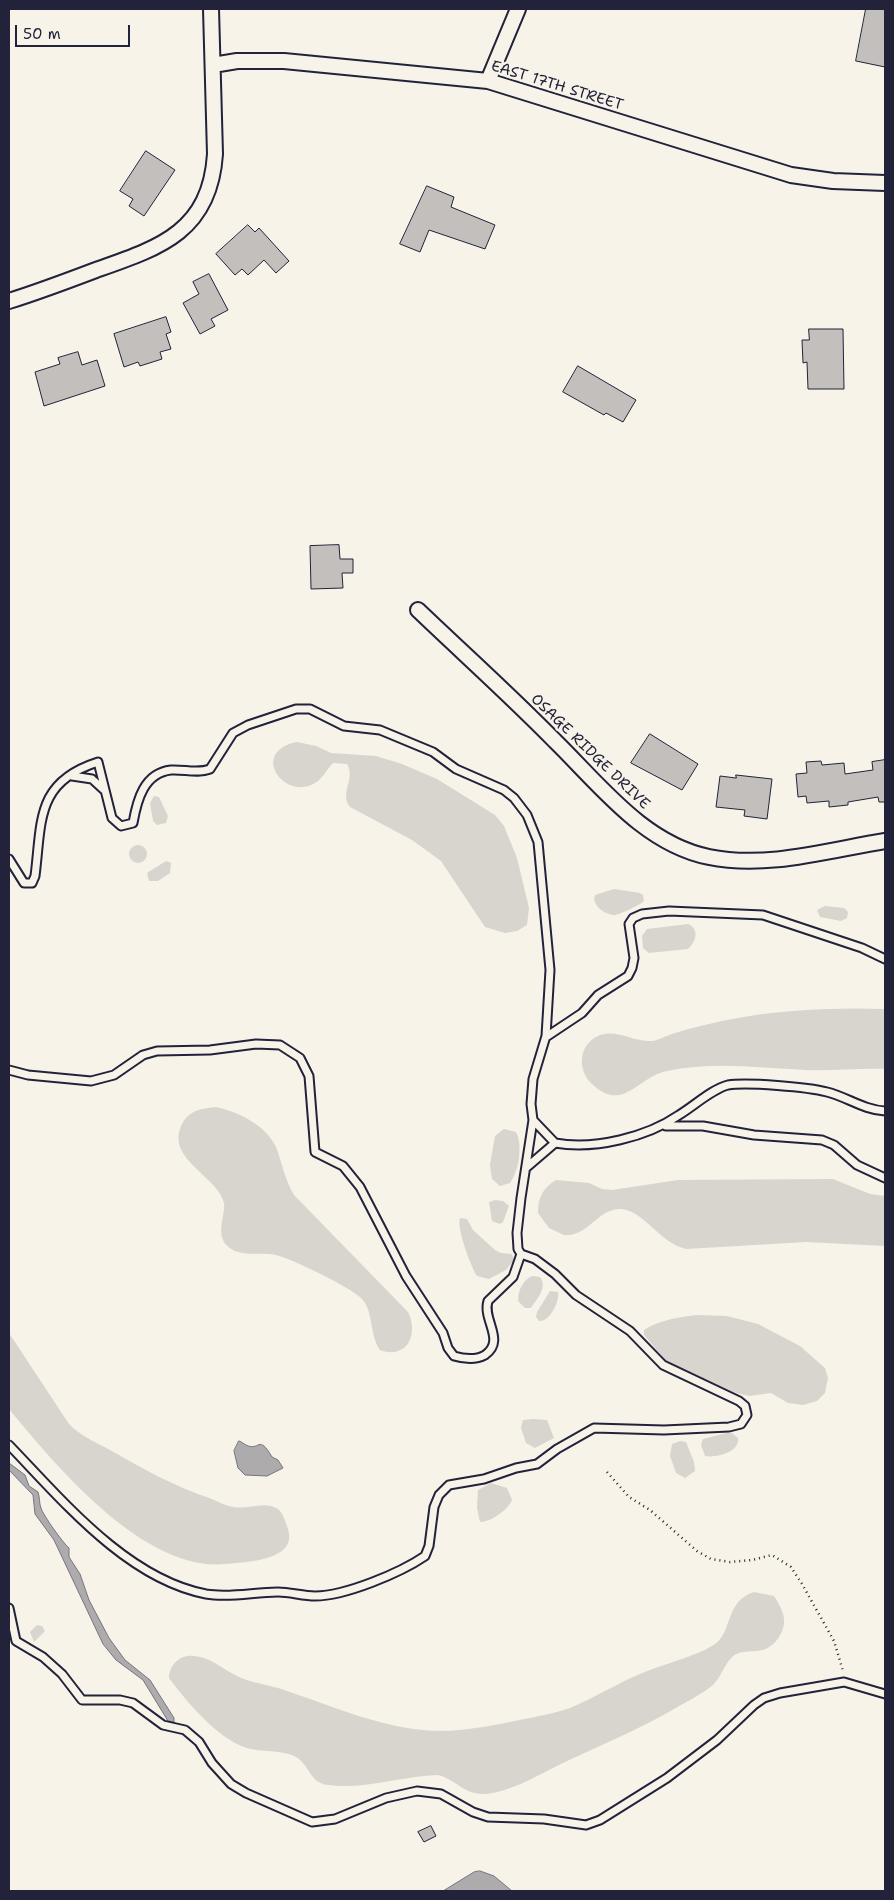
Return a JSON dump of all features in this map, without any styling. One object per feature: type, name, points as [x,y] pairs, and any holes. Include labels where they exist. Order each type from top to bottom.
[{"type":"street","points":[[9,301],[142,254],[162,245],[187,225],[208,193],[214,172],[212,9]]},
{"type":"street","points":[[488,80],[518,9]]},
{"type":"street","name":"EAST 17TH STREET","points":[[213,66],[237,61],[284,61],[488,80],[791,175],[834,181],[885,183]]},
{"type":"street","name":"OSAGE RIDGE DRIVE","points":[[418,610],[556,741],[593,781],[658,838],[709,857],[760,861],[885,841]]},
{"type":"lane","points":[[9,859],[24,883],[32,883],[35,876],[46,804],[55,787],[68,777],[98,762],[112,818],[117,824],[130,825],[133,823],[140,793],[158,774],[171,770],[198,772],[210,769],[233,733],[248,725],[303,709],[321,713],[344,726],[374,728],[409,741],[438,754],[468,776],[504,790],[514,798],[527,815],[536,834],[540,852],[550,960],[546,1037],[533,1079],[531,1104],[533,1120],[528,1144],[527,1167],[517,1233],[518,1249],[521,1254],[535,1259],[576,1295],[625,1327],[666,1366],[739,1401],[747,1411],[745,1420],[741,1424],[729,1427],[688,1430],[594,1428],[557,1449],[537,1464],[516,1468],[484,1479],[450,1485],[439,1495],[434,1507],[429,1546],[425,1556],[354,1590],[315,1596],[277,1592],[222,1596],[194,1590],[156,1574],[101,1537],[9,1445]]},
{"type":"lane","points":[[68,777],[77,775],[87,777],[96,781],[105,793]]},
{"type":"lane","points":[[546,1037],[582,1013],[598,995],[628,976],[634,958],[629,924],[633,918],[642,914],[669,912],[763,915],[862,948],[885,959]]},
{"type":"lane","points":[[9,1070],[28,1075],[91,1081],[114,1075],[143,1055],[157,1051],[202,1051],[256,1044],[271,1044],[287,1048],[300,1058],[309,1076],[315,1152],[344,1166],[360,1187],[406,1276],[443,1333],[448,1348],[454,1356],[481,1357],[494,1346],[494,1335],[488,1314],[488,1301],[513,1277],[521,1254]]},
{"type":"lane","points":[[527,1167],[555,1144],[580,1145],[622,1139],[652,1132],[663,1127],[721,1088],[730,1085],[756,1084],[826,1092],[868,1108],[885,1111]]},
{"type":"lane","points":[[533,1120],[555,1144]]},
{"type":"lane","points":[[663,1127],[703,1126],[754,1135],[822,1140],[834,1145],[858,1165],[885,1178]]},
{"type":"lane","points":[[9,1608],[16,1641],[42,1657],[62,1674],[82,1700],[120,1700],[133,1703],[163,1725],[185,1730],[199,1742],[212,1763],[231,1784],[246,1793],[312,1822],[335,1819],[386,1798],[417,1791],[441,1794],[473,1812],[488,1817],[544,1819],[590,1825],[631,1802],[667,1778],[717,1740],[754,1704],[764,1698],[780,1693],[844,1682],[885,1694]]},
{"type":"path","points":[[607,1472],[629,1496],[650,1510],[697,1551],[711,1559],[730,1562],[752,1560],[772,1555],[792,1567],[834,1641],[842,1664],[844,1682]]},
{"type":"shaded area","points":[[297,742],[316,746],[331,753],[376,756],[402,764],[437,779],[495,815],[504,826],[517,858],[529,908],[527,925],[517,931],[505,933],[485,927],[441,861],[412,840],[350,807],[346,796],[350,775],[347,764],[333,763],[318,781],[306,787],[295,786],[285,782],[277,774],[273,765],[275,756],[282,748]]},
{"type":"shaded area","points":[[154,796],[159,797],[168,816],[166,823],[157,825],[153,821],[150,803]]},
{"type":"shaded area","points":[[138,845],[144,848],[147,854],[144,860],[138,863],[132,860],[129,854],[132,848]]},
{"type":"shaded area","points":[[166,861],[171,863],[170,873],[158,881],[149,881],[147,873]]},
{"type":"shaded area","points":[[614,889],[640,893],[643,895],[644,901],[635,907],[611,915],[600,909],[594,899],[595,895]]},
{"type":"shaded area","points":[[825,906],[844,908],[848,912],[847,918],[841,921],[820,917],[817,910]]},
{"type":"shaded area","points":[[688,924],[694,929],[696,936],[688,949],[649,953],[643,948],[642,936],[647,929]]},
{"type":"shaded area","points":[[846,1008],[885,1009],[885,1069],[816,1070],[702,1066],[667,1071],[656,1075],[621,1095],[611,1095],[601,1091],[590,1082],[583,1071],[582,1058],[586,1046],[590,1041],[603,1034],[617,1034],[644,1041],[654,1041],[700,1026],[765,1014]]},
{"type":"shaded area","points":[[215,1107],[250,1120],[265,1132],[276,1147],[294,1195],[408,1312],[412,1329],[411,1336],[404,1348],[389,1352],[380,1350],[374,1337],[370,1316],[365,1303],[355,1293],[345,1287],[284,1258],[271,1254],[250,1254],[235,1251],[223,1241],[221,1228],[224,1203],[213,1185],[188,1159],[182,1150],[179,1140],[180,1129],[189,1115],[198,1110]]},
{"type":"shaded area","points":[[504,1129],[516,1132],[520,1151],[518,1165],[513,1178],[510,1183],[500,1186],[492,1179],[490,1165],[495,1136]]},
{"type":"shaded area","points":[[833,1179],[870,1194],[885,1196],[885,1246],[806,1242],[686,1249],[668,1241],[638,1216],[622,1209],[606,1213],[580,1232],[564,1235],[549,1228],[538,1213],[542,1194],[556,1180],[589,1183],[602,1189],[612,1190],[678,1180]]},
{"type":"shaded area","points":[[495,1200],[503,1201],[509,1206],[503,1222],[500,1224],[492,1221],[489,1202]]},
{"type":"shaded area","points":[[460,1218],[467,1219],[473,1230],[495,1250],[501,1253],[512,1254],[514,1260],[506,1270],[489,1279],[477,1276],[462,1238]]},
{"type":"shaded area","points":[[532,1276],[540,1277],[543,1285],[539,1297],[531,1308],[525,1308],[518,1301],[519,1294],[523,1283]]},
{"type":"shaded area","points":[[550,1291],[558,1292],[556,1305],[547,1318],[539,1321],[536,1317],[537,1312]]},
{"type":"shaded area","points":[[697,1315],[727,1316],[758,1324],[800,1346],[825,1368],[828,1378],[825,1393],[817,1401],[803,1405],[788,1403],[771,1393],[749,1396],[736,1393],[666,1361],[644,1335],[644,1330],[663,1321]]},
{"type":"shaded area","points":[[9,1333],[69,1424],[78,1432],[160,1477],[225,1505],[239,1508],[262,1505],[273,1506],[280,1511],[288,1529],[289,1540],[285,1548],[278,1554],[268,1558],[245,1562],[225,1564],[194,1562],[164,1551],[133,1534],[104,1511],[77,1485],[9,1409]]},
{"type":"shaded area","points":[[523,1420],[547,1420],[554,1438],[535,1448],[526,1443],[521,1428]]},
{"type":"shaded area","points":[[732,1433],[738,1438],[738,1443],[735,1447],[721,1455],[705,1456],[701,1445],[703,1439]]},
{"type":"shaded area","points":[[239,1441],[251,1447],[264,1446],[283,1468],[267,1476],[245,1475],[238,1468],[234,1451]]},
{"type":"shaded area","points":[[680,1441],[686,1442],[694,1462],[695,1471],[685,1478],[676,1473],[670,1456],[672,1444]]},
{"type":"shaded area","points":[[9,1463],[25,1475],[29,1486],[38,1492],[40,1506],[62,1541],[69,1548],[69,1557],[80,1574],[89,1600],[109,1638],[125,1660],[150,1680],[174,1718],[174,1722],[168,1721],[143,1680],[116,1660],[103,1644],[54,1540],[35,1514],[33,1495],[9,1470]]},
{"type":"shaded area","points":[[491,1483],[507,1488],[512,1500],[499,1515],[480,1522],[477,1508],[478,1490]]},
{"type":"shaded area","points":[[754,1592],[774,1596],[784,1616],[782,1632],[773,1644],[761,1650],[743,1652],[732,1657],[713,1685],[653,1721],[521,1784],[493,1793],[475,1793],[438,1775],[355,1786],[322,1784],[313,1777],[301,1760],[296,1757],[280,1752],[251,1749],[228,1739],[195,1709],[169,1678],[171,1669],[176,1661],[189,1656],[201,1657],[244,1679],[279,1688],[348,1713],[381,1722],[414,1729],[440,1731],[477,1728],[570,1708],[635,1676],[705,1650],[719,1641],[737,1603]]},
{"type":"shaded area","points":[[37,1625],[42,1626],[45,1631],[34,1642],[30,1632]]},
{"type":"shaded area","points":[[480,1871],[494,1876],[512,1891],[443,1891],[474,1872]]},
{"type":"building","points":[[866,9],[885,9],[885,67],[856,61]]},
{"type":"building","points":[[146,151],[175,170],[144,216],[129,206],[133,199],[120,191]]},
{"type":"building","points":[[427,186],[454,197],[451,207],[495,225],[485,249],[429,230],[420,252],[400,244]]},
{"type":"building","points":[[248,225],[255,232],[259,228],[289,261],[276,273],[264,260],[248,275],[242,269],[235,275],[216,254]]},
{"type":"building","points":[[209,274],[228,310],[211,319],[215,326],[200,334],[183,303],[199,294],[193,282]]},
{"type":"building","points":[[166,317],[171,332],[166,334],[171,349],[160,352],[162,359],[140,366],[138,362],[124,367],[114,334]]},
{"type":"building","points":[[809,329],[843,329],[844,389],[808,389],[807,362],[803,363],[802,340],[809,340]]},
{"type":"building","points":[[78,352],[82,365],[97,360],[105,386],[44,406],[35,372],[60,364],[58,358]]},
{"type":"building","points":[[578,366],[636,400],[623,422],[606,413],[604,415],[563,392]]},
{"type":"building","points":[[339,545],[340,559],[353,559],[353,573],[342,573],[343,588],[311,589],[310,546]]},
{"type":"building","points":[[650,734],[698,764],[682,790],[631,763]]},
{"type":"building","points":[[885,760],[885,802],[879,802],[878,797],[848,802],[848,805],[829,807],[829,801],[807,803],[806,796],[798,797],[796,774],[807,773],[806,762],[821,761],[822,765],[844,763],[845,774],[873,770],[872,762]]},
{"type":"building","points":[[736,775],[772,779],[767,819],[744,816],[745,810],[716,807],[720,776],[736,778]]},
{"type":"building","points":[[431,1826],[436,1836],[424,1842],[418,1832]]}]
